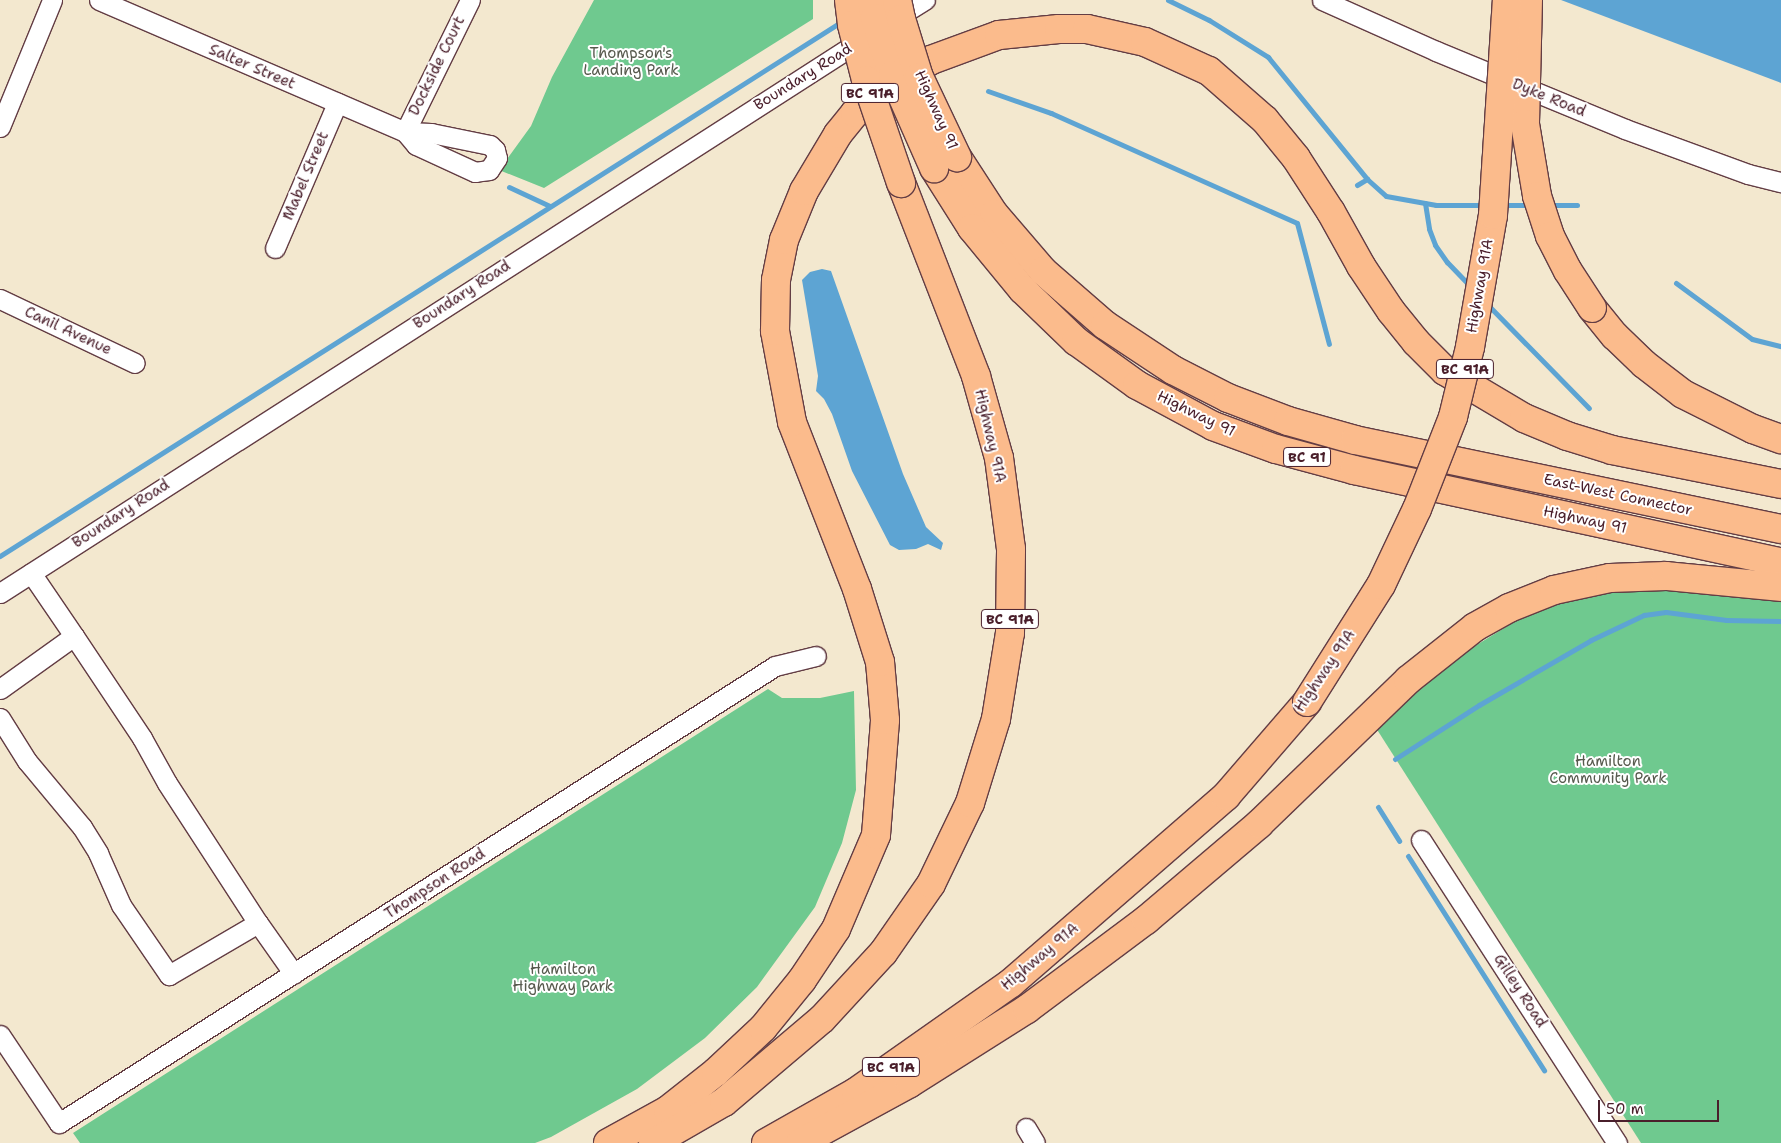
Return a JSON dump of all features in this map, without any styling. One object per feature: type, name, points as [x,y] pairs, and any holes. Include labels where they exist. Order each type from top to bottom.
[{"type":"highway","name":"Highway 91A","points":[[653,1143],[724,1102],[822,1019],[883,953],[931,884],[970,803],[996,719],[1010,624],[1011,549],[999,458],[976,376],[901,184],[866,80],[852,25],[849,0]]},
{"type":"highway","name":"Highway 91","points":[[872,0],[875,18],[893,75],[946,162],[1043,270],[1105,325],[1173,370],[1228,398],[1288,421],[1355,440],[1456,461]]},
{"type":"highway","name":"Highway 91","points":[[897,0],[946,162],[972,228],[1023,290],[1076,341],[1137,385],[1214,426],[1276,449],[1354,470],[1781,562]]},
{"type":"highway","name":"Highway 91A","points":[[766,1143],[856,1092],[1011,984],[1226,796],[1307,702],[1381,585],[1417,509],[1453,417],[1470,347],[1493,215],[1507,0]]},
{"type":"highway","points":[[1528,0],[1525,124],[1537,196],[1550,236],[1568,271],[1592,308],[1615,336],[1644,364],[1683,394],[1753,430],[1781,438]]},
{"type":"highway","points":[[608,1143],[668,1110],[716,1072],[763,1028],[802,980],[836,929],[876,835],[885,720],[880,662],[857,589],[792,422],[775,331],[776,280],[784,240],[804,191],[838,134],[856,113],[876,95],[931,60],[999,35],[1059,29],[1087,30],[1145,42],[1187,60],[1216,76],[1271,128],[1296,158],[1331,212],[1360,266],[1416,342],[1444,370],[1524,418],[1567,436],[1612,450],[1781,484]]},
{"type":"highway","name":"East-West Connector","points":[[1456,461],[1781,529]]},
{"type":"highway","points":[[800,1143],[910,1083],[1027,1009],[1146,920],[1259,824],[1408,680],[1484,622],[1509,608],[1554,590],[1610,578],[1666,576],[1781,587]]},
{"type":"street","points":[[0,126],[52,0]]},
{"type":"street","name":"Salter Street","points":[[99,0],[405,132]]},
{"type":"street","name":"Dockside Court","points":[[405,132],[470,0]]},
{"type":"street","name":"Boundary Road","points":[[0,593],[819,66],[925,0]]},
{"type":"street","name":"Dyke Road","points":[[1322,0],[1436,51],[1625,129],[1748,174],[1781,182]]},
{"type":"street","name":"Mabel Street","points":[[275,248],[337,103]]},
{"type":"street","name":"Canil Avenue","points":[[0,299],[135,363]]},
{"type":"street","points":[[31,573],[142,738],[167,783],[258,923],[294,974]]},
{"type":"street","points":[[0,690],[74,636]]},
{"type":"street","name":"Thompson Road","points":[[0,1034],[59,1123],[775,666],[816,656]]},
{"type":"street","points":[[0,718],[27,761],[82,827],[98,853],[121,905],[169,975],[258,923]]},
{"type":"street","name":"Gilley Road","points":[[1421,840],[1617,1143]]},
{"type":"green space","name":"Thompson's Landing Park","points":[[594,0],[813,0],[813,19],[544,188],[499,170],[531,126],[552,77]]},
{"type":"green space","name":"Hamilton Community Park","points":[[1670,588],[1781,598],[1781,1143],[1641,1143],[1376,728],[1449,662],[1522,617],[1559,603],[1604,592]]},
{"type":"green space","name":"Hamilton Highway Park","points":[[768,689],[782,698],[820,698],[854,691],[856,790],[842,843],[815,907],[757,987],[705,1038],[637,1089],[551,1137],[535,1143],[80,1143],[73,1133]]},
{"type":"water","points":[[1561,0],[1781,0],[1781,83]]},
{"type":"water","points":[[822,269],[831,271],[903,474],[926,527],[943,543],[941,550],[928,544],[916,549],[899,550],[890,545],[852,471],[832,414],[824,399],[816,391],[818,376],[802,280],[810,272]]},
{"type":"waterway","points":[[1168,0],[1209,20],[1268,57],[1367,179],[1386,196],[1436,205],[1487,205]]},
{"type":"waterway","points":[[0,556],[844,20]]},
{"type":"waterway","points":[[988,91],[1051,113],[1297,223],[1329,344]]},
{"type":"waterway","points":[[1357,185],[1367,179]]},
{"type":"waterway","points":[[509,187],[550,206]]},
{"type":"waterway","points":[[1425,203],[1429,229],[1435,245],[1447,262],[1472,288]]},
{"type":"waterway","points":[[1503,205],[1532,205]]},
{"type":"waterway","points":[[1548,205],[1577,205]]},
{"type":"waterway","points":[[1676,283],[1752,339],[1781,346]]},
{"type":"waterway","points":[[1486,303],[1589,408]]},
{"type":"waterway","points":[[1395,759],[1479,705],[1591,640],[1644,615],[1666,612],[1726,620],[1781,621]]},
{"type":"waterway","points":[[1378,807],[1399,841]]},
{"type":"waterway","points":[[1408,856],[1544,1070]]}]
